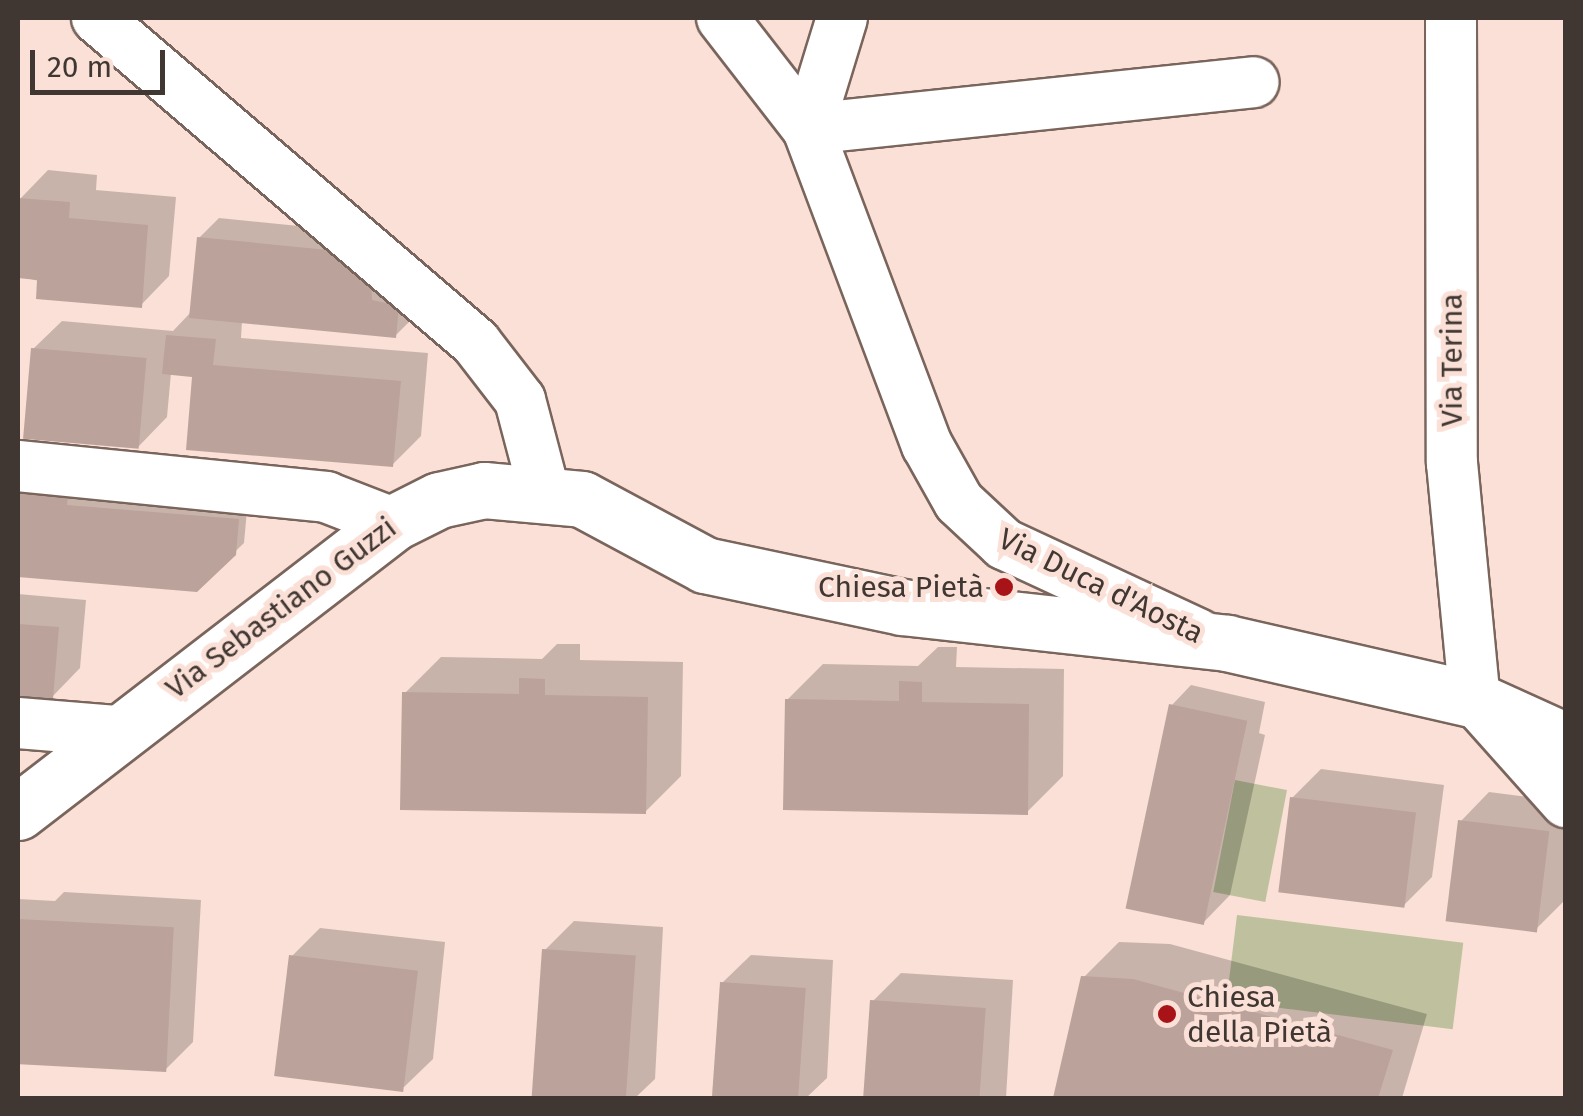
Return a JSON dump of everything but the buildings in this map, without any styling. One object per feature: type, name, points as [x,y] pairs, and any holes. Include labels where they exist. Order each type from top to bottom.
[{"type":"main road","name":"Via Sebastiano Guzzi","points":[[18,812],[116,731],[394,522],[438,500],[484,490],[544,491],[582,499],[705,566],[902,607],[1216,642]]},
{"type":"main road","name":"Via Duca d'Aosta","points":[[1216,642],[1475,700],[1566,741]]},
{"type":"street","points":[[97,18],[476,342],[520,400],[544,491]]},
{"type":"street","name":"Via Duca d'Aosta","points":[[722,18],[808,129],[927,445],[959,502],[1004,544],[1216,642]]},
{"type":"street","points":[[842,18],[808,129],[1254,82]]},
{"type":"street","name":"Via Terina","points":[[1451,18],[1452,463],[1475,700]]},
{"type":"street","points":[[18,466],[326,497],[394,522]]},
{"type":"street","points":[[1475,700],[1566,802]]},
{"type":"street","points":[[18,723],[116,731]]},
{"type":"green space","points":[[1235,780],[1287,790],[1265,902],[1213,892]]},
{"type":"green space","points":[[1237,915],[1463,943],[1453,1029],[1226,1001]]},
{"type":"place","name":"Chiesa Pietà","points":[[1004,587]]},
{"type":"place","name":"Chiesa della Pietà","points":[[1167,1014]]}]
